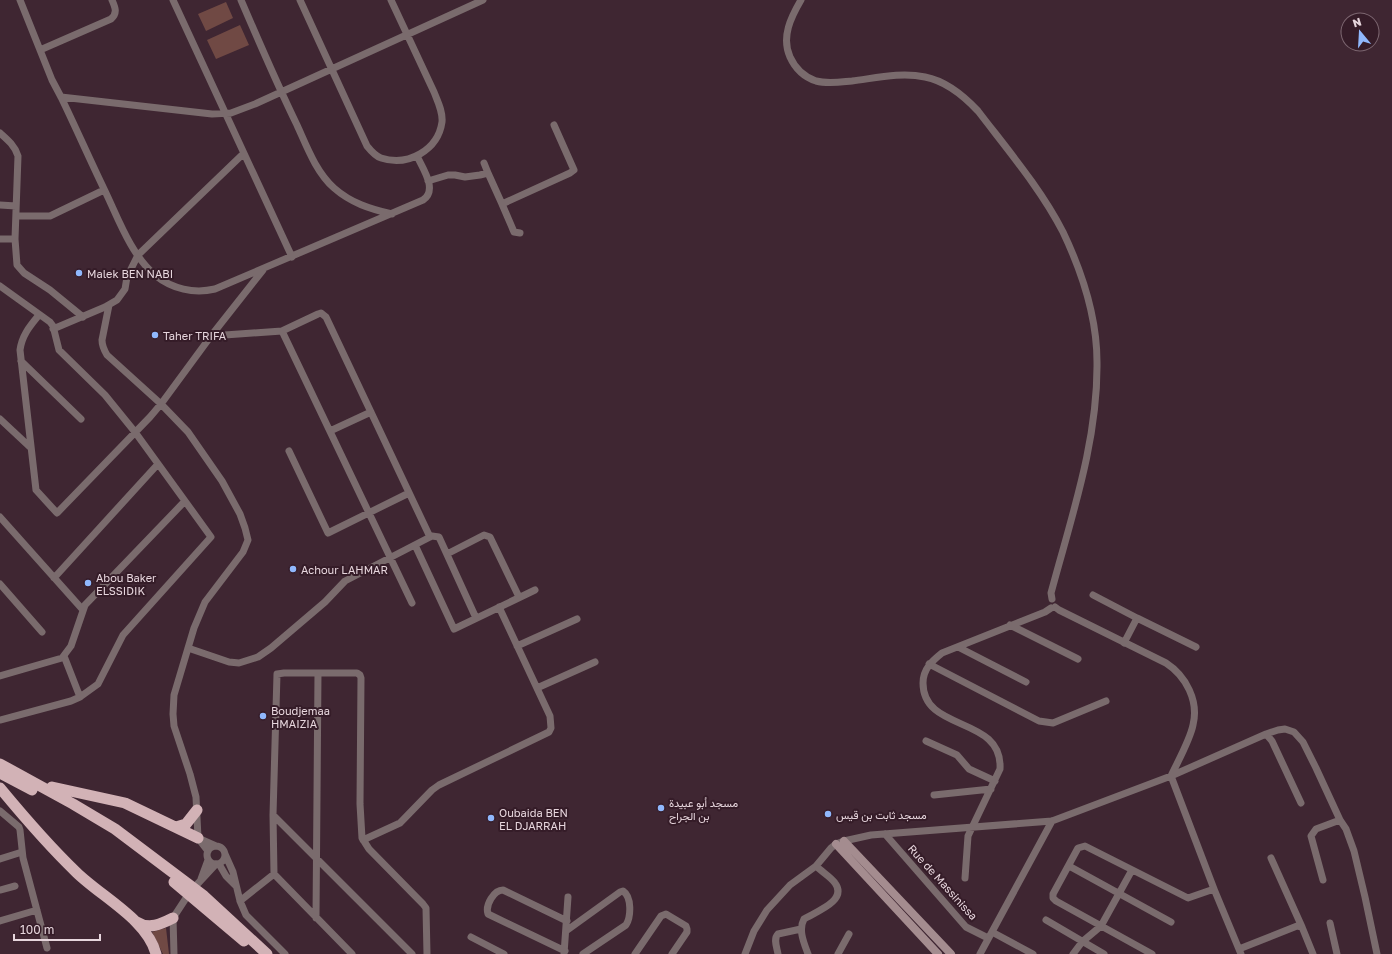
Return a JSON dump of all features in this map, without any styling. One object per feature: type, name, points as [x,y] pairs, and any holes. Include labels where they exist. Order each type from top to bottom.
[{"type":"highway","points":[[0,764],[115,828],[267,954]]},
{"type":"highway","points":[[0,773],[110,834],[181,883]]},
{"type":"highway","points":[[34,783],[125,803],[198,838]]},
{"type":"highway","points":[[0,788],[34,828],[76,873],[130,917],[149,935],[156,954]]},
{"type":"highway","points":[[176,827],[186,824],[197,810]]},
{"type":"highway","points":[[201,899],[256,954]]},
{"type":"highway","points":[[130,917],[143,926],[156,926],[173,918]]},
{"type":"main road","points":[[840,842],[938,954]]},
{"type":"main road","points":[[840,842],[951,954]]},
{"type":"street","points":[[20,0],[52,80],[123,231],[138,255],[156,276],[185,290],[196,292],[215,289],[392,214],[426,198],[430,192],[428,181],[417,156]]},
{"type":"street","points":[[40,50],[111,19],[115,14],[112,0]]},
{"type":"street","points":[[173,0],[243,154],[292,256]]},
{"type":"street","points":[[241,0],[281,92],[316,164],[324,176],[343,196],[369,209],[392,214]]},
{"type":"street","points":[[300,0],[361,136],[367,146],[374,154],[381,158],[394,160],[410,159],[428,149],[434,142],[440,128],[442,115],[439,104],[408,34],[391,0]]},
{"type":"street","points":[[61,97],[212,114],[225,114],[243,110],[483,0]]},
{"type":"street","points":[[801,0],[787,29],[786,42],[788,53],[798,69],[811,79],[828,83],[899,75],[926,77],[941,82],[954,90],[967,99],[978,110],[1040,194],[1062,232],[1072,252],[1086,291],[1091,312],[1096,350],[1097,384],[1094,415],[1088,453],[1051,593],[1052,599],[1057,603],[1045,612],[942,653],[929,664],[923,684],[925,697],[929,704],[942,714],[984,735],[992,741],[997,748],[1001,759],[1000,769],[995,781],[971,827],[968,836],[965,878]]},
{"type":"street","points":[[502,204],[574,170],[554,125]]},
{"type":"street","points":[[0,134],[12,144],[17,151],[18,156],[15,239],[17,265],[24,273],[50,290],[83,317]]},
{"type":"street","points":[[53,329],[109,305],[121,296],[126,289],[127,277],[138,255],[243,154]]},
{"type":"street","points":[[484,163],[514,232],[520,233]]},
{"type":"street","points":[[428,181],[455,175],[465,177],[480,176],[488,173]]},
{"type":"street","points":[[16,216],[50,216],[104,190]]},
{"type":"street","points":[[0,205],[16,206]]},
{"type":"street","points":[[0,239],[15,239]]},
{"type":"street","points":[[40,315],[23,335],[20,350],[36,490],[57,513],[161,404],[264,268]]},
{"type":"street","points":[[0,286],[50,322],[59,350],[105,395],[135,432],[211,536],[119,640],[98,684],[80,697],[71,701],[0,720]]},
{"type":"street","points":[[109,305],[102,340],[104,350],[107,355],[161,404],[188,432],[222,481],[240,514],[246,528],[248,540],[243,552],[205,602],[194,628],[174,695],[174,726],[196,797],[198,838],[208,851],[208,860],[201,879]]},
{"type":"street","points":[[211,336],[282,331],[318,314],[324,315],[430,537]]},
{"type":"street","points":[[282,331],[412,603]]},
{"type":"street","points":[[21,361],[81,419]]},
{"type":"street","points":[[330,431],[371,412]]},
{"type":"street","points":[[0,419],[31,448]]},
{"type":"street","points":[[289,451],[328,533],[409,493]]},
{"type":"street","points":[[54,578],[158,464]]},
{"type":"street","points":[[0,676],[62,658],[71,646],[85,605],[185,500]]},
{"type":"street","points":[[0,517],[83,610]]},
{"type":"street","points":[[447,554],[484,535],[487,535],[490,537],[519,598]]},
{"type":"street","points":[[188,648],[229,662],[239,663],[258,657],[271,648],[325,602],[345,581],[430,537],[436,536],[439,537],[476,618]]},
{"type":"street","points":[[415,545],[454,629],[535,590]]},
{"type":"street","points":[[0,584],[42,632]]},
{"type":"street","points":[[1092,595],[1196,647]]},
{"type":"street","points":[[363,840],[400,823],[432,790],[439,785],[549,732],[551,728],[550,716],[499,607]]},
{"type":"street","points":[[1053,607],[1166,663],[1174,668],[1186,683],[1194,702],[1195,714],[1193,724],[1171,776],[1214,889],[1240,951],[1297,926],[1302,927]]},
{"type":"street","points":[[1124,643],[1137,618]]},
{"type":"street","points":[[517,646],[577,619]]},
{"type":"street","points":[[1010,626],[1078,659]]},
{"type":"street","points":[[958,647],[1026,682]]},
{"type":"street","points":[[64,656],[80,697]]},
{"type":"street","points":[[537,688],[595,662]]},
{"type":"street","points":[[929,664],[1047,723],[1058,721],[1106,702]]},
{"type":"street","points":[[352,954],[274,874],[276,676],[279,673],[360,674],[360,804],[363,840],[369,849],[426,908],[426,954]]},
{"type":"street","points":[[316,918],[318,673]]},
{"type":"street","points":[[745,954],[754,930],[767,910],[790,885],[816,866],[831,848],[840,842],[871,834],[1052,822],[1171,776],[1266,734],[1285,729],[1294,732],[1299,736],[1316,768],[1340,820],[1346,829],[1354,851],[1377,954]]},
{"type":"street","points":[[1266,734],[1272,741],[1301,803]]},
{"type":"street","points":[[926,741],[957,755],[969,769],[995,781]]},
{"type":"street","points":[[934,795],[991,789]]},
{"type":"street","points":[[0,811],[19,827],[22,852],[47,948]]},
{"type":"street","points":[[274,815],[412,954]]},
{"type":"street","points":[[1323,880],[1310,836],[1316,829],[1340,820]]},
{"type":"street","points":[[980,954],[1052,822]]},
{"type":"street","name":"Rue de Massinissa","points":[[886,834],[966,927],[990,935],[1033,954]]},
{"type":"street","points":[[198,838],[222,848],[233,872],[235,886],[246,915],[284,954]]},
{"type":"street","points":[[208,851],[216,846]]},
{"type":"street","points":[[1152,954],[1053,898],[1053,894],[1078,848],[1085,846],[1188,898],[1214,889]]},
{"type":"street","points":[[0,859],[22,852]]},
{"type":"street","points":[[174,954],[173,918],[190,892],[201,879],[224,860],[225,854]]},
{"type":"street","points":[[1271,858],[1313,954]]},
{"type":"street","points":[[208,860],[213,864],[218,864]]},
{"type":"street","points":[[218,864],[235,886]]},
{"type":"street","points":[[808,954],[801,929],[804,919],[834,902],[838,894],[836,884],[816,866]]},
{"type":"street","points":[[1068,866],[1171,922]]},
{"type":"street","points":[[1073,954],[1082,942],[1101,926],[1132,870]]},
{"type":"street","points":[[240,901],[274,874]]},
{"type":"street","points":[[0,890],[15,886]]},
{"type":"street","points":[[567,921],[503,890],[500,890],[494,894],[487,908],[488,914],[565,953],[567,921],[568,897]]},
{"type":"street","points":[[566,931],[620,892],[624,891],[628,894],[630,902],[628,922],[626,926],[583,954]]},
{"type":"street","points":[[0,921],[37,910]]},
{"type":"street","points":[[635,954],[664,914],[686,926],[687,929],[687,932],[672,954]]},
{"type":"street","points":[[1046,920],[1104,954]]},
{"type":"street","points":[[1330,923],[1338,954]]},
{"type":"street","points":[[778,954],[776,936],[778,934],[801,929]]},
{"type":"street","points":[[838,954],[849,934]]},
{"type":"street","points":[[471,936],[504,954]]},
{"type":"shaded area","points":[[226,2],[233,18],[206,31],[198,14]]},
{"type":"shaded area","points":[[240,25],[249,45],[216,59],[207,40]]},
{"type":"shaded area","points":[[166,928],[169,954],[163,954],[152,932]]},
{"type":"place","name":"Malek BEN NABI","points":[[79,273]]},
{"type":"place","name":"Taher TRIFA","points":[[155,335]]},
{"type":"place","name":"Achour LAHMAR","points":[[293,569]]},
{"type":"place","name":"Abou Baker ELSSIDIK","points":[[88,583]]},
{"type":"place","name":"Boudjemaa HMAIZIA","points":[[263,716]]},
{"type":"place","name":"مسجد أبو عبيدة بن الجراح","points":[[661,808]]},
{"type":"place","name":"مسجد ثابت بن قيس","points":[[828,814]]},
{"type":"place","name":"Oubaida BEN EL DJARRAH","points":[[491,818]]}]
